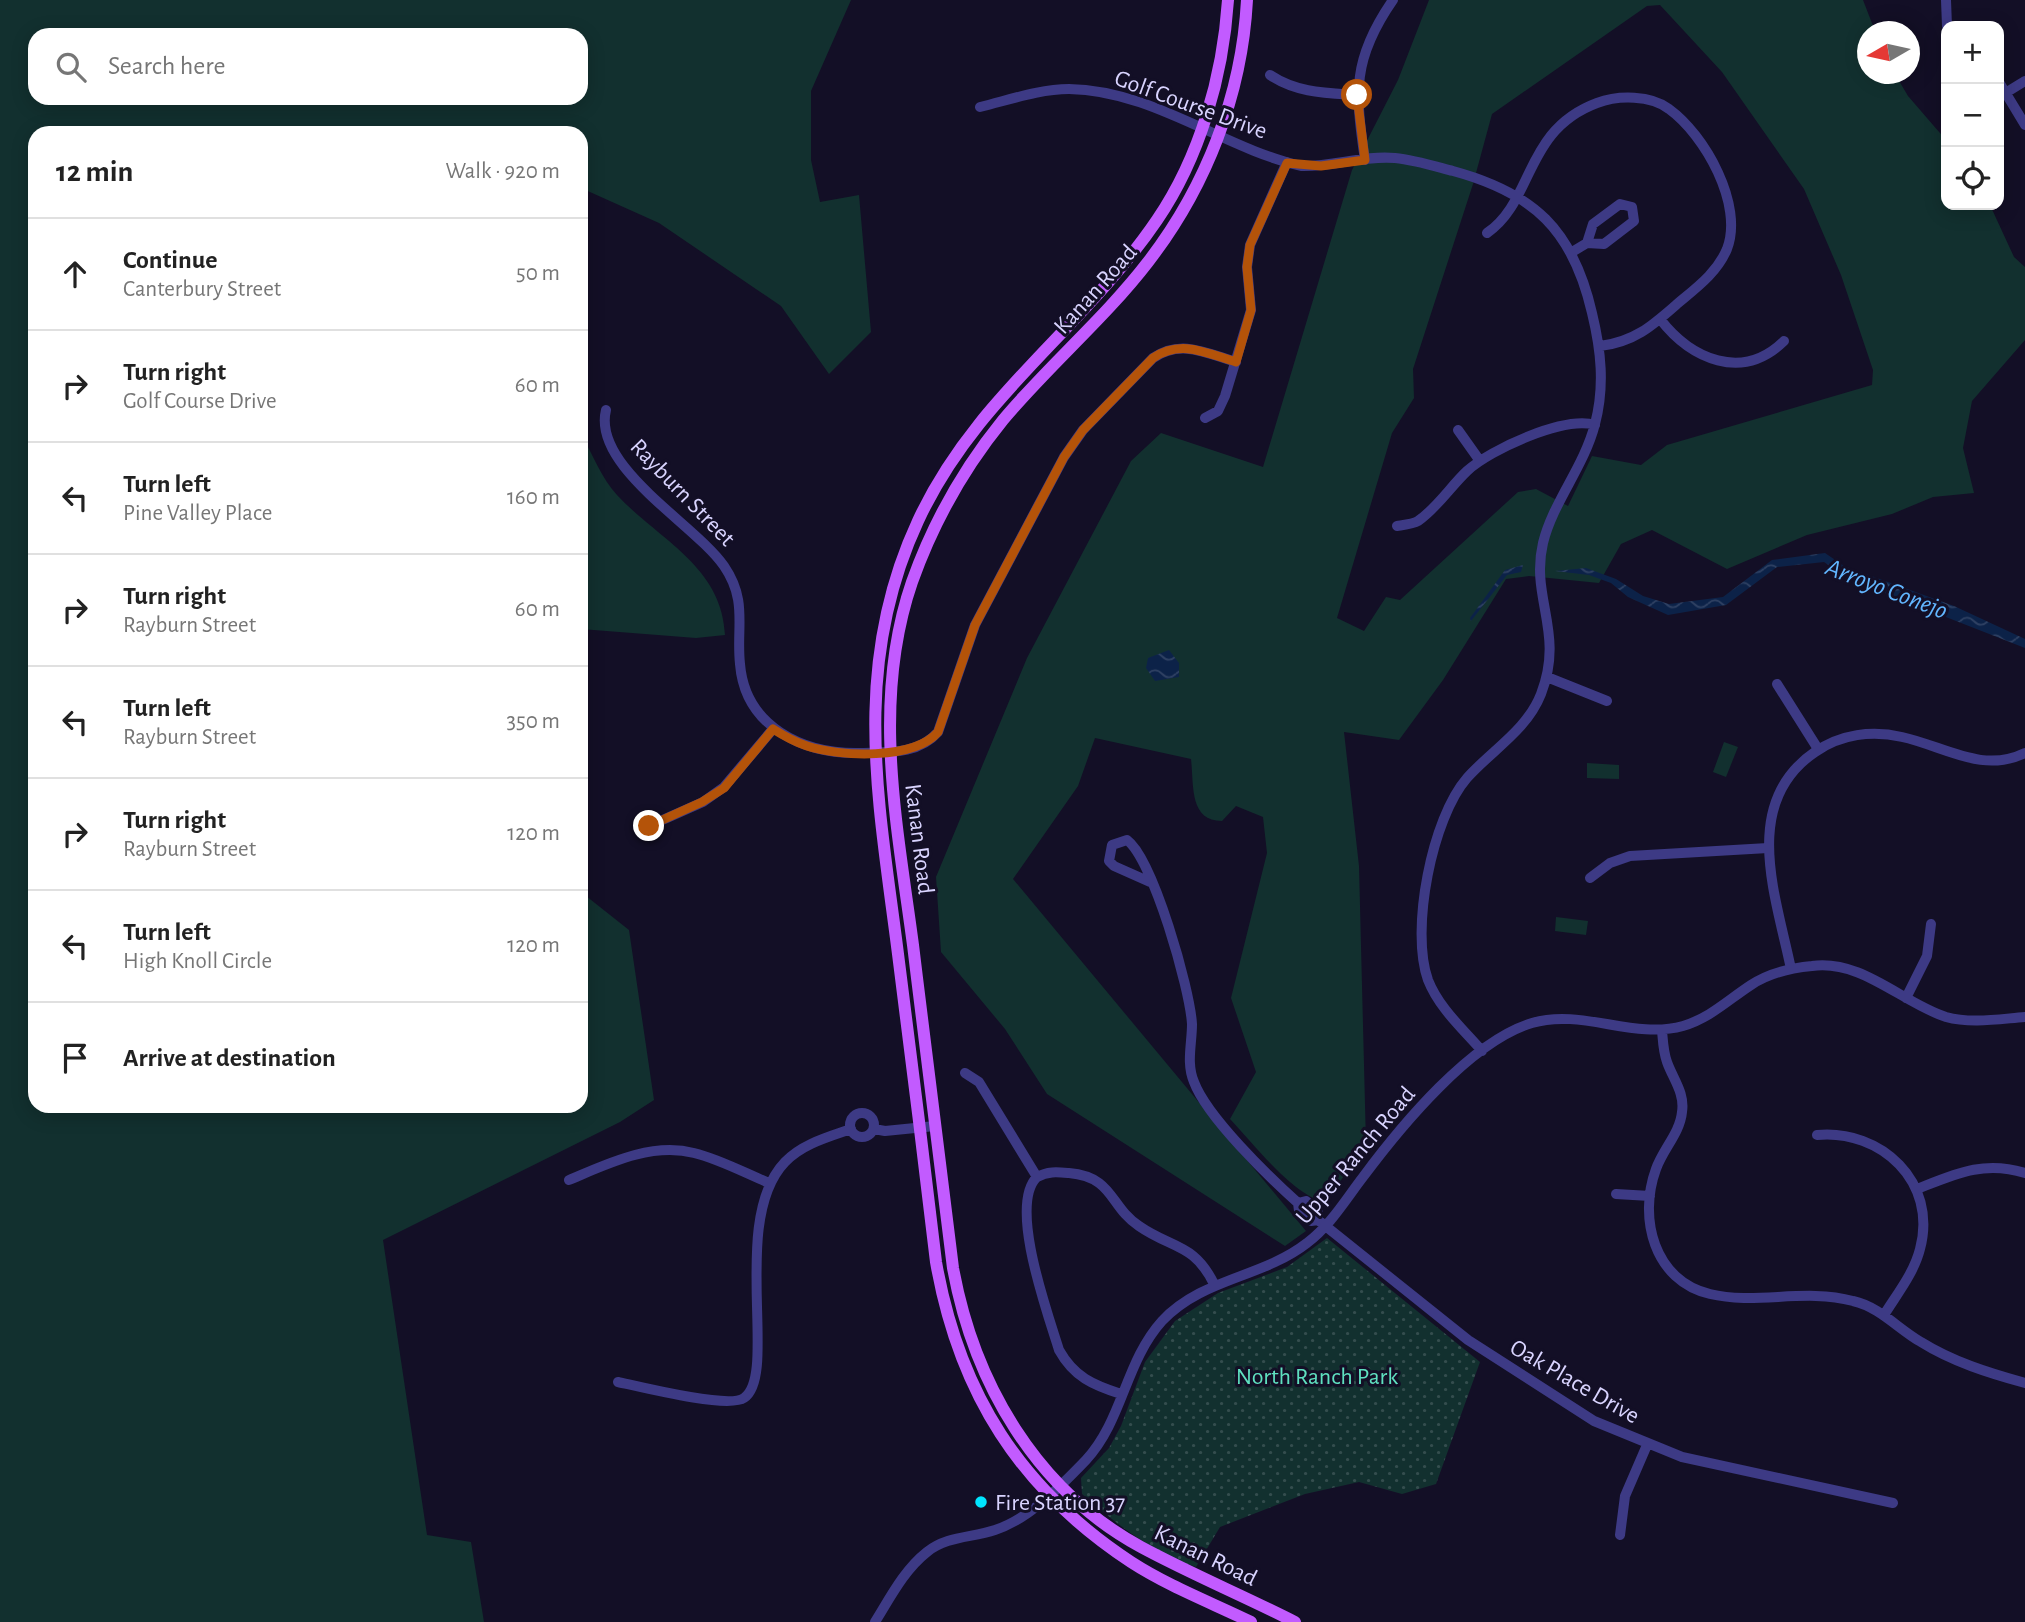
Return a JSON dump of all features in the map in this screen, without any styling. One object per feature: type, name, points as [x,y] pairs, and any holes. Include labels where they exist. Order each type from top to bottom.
[{"type":"main road","name":"Kanan Road","points":[[1228,0],[1221,61],[1201,127],[1189,160],[1157,219],[1099,291],[985,412],[930,495],[904,553],[887,613],[875,686],[873,752],[936,1262],[958,1352],[996,1428],[1017,1459],[1048,1496],[1073,1520],[1133,1563],[1251,1622]]},
{"type":"main road","name":"Kanan Road","points":[[1247,0],[1240,61],[1219,135],[1190,198],[1147,264],[1001,423],[947,502],[921,558],[902,618],[893,662],[888,751],[953,1268],[974,1351],[1009,1419],[1059,1484],[1099,1520],[1139,1546],[1295,1622]]},
{"type":"street","points":[[1365,160],[1357,95],[1368,41],[1393,0]]},
{"type":"street","points":[[1946,0],[1947,21]]},
{"type":"street","points":[[1270,75],[1287,86],[1322,93],[1357,95]]},
{"type":"street","points":[[2007,92],[2025,81]]},
{"type":"street","points":[[2001,84],[2025,125]]},
{"type":"street","name":"Golf Course Drive","points":[[980,107],[1048,91],[1087,90],[1120,97],[1287,163],[1321,166],[1391,157],[1416,160],[1483,180],[1516,194],[1548,220],[1572,252],[1586,284],[1600,346],[1601,386],[1595,425],[1583,461],[1551,521],[1542,546],[1541,583],[1552,641],[1547,677],[1527,718],[1469,776],[1446,808],[1422,910],[1420,945],[1429,983],[1445,1009],[1482,1051]]},
{"type":"street","points":[[1487,233],[1501,224],[1543,145],[1564,121],[1597,103],[1623,98],[1651,101],[1668,108],[1692,130],[1724,184],[1731,217],[1727,248],[1716,268],[1660,319],[1630,340],[1600,346]]},
{"type":"street","points":[[1205,418],[1218,411],[1236,362],[1251,310],[1247,267],[1250,245],[1287,163]]},
{"type":"street","points":[[1572,252],[1587,243],[1604,244],[1634,221],[1632,207],[1620,204],[1593,224],[1587,243]]},
{"type":"street","points":[[1660,319],[1686,346],[1716,360],[1756,361],[1770,355],[1784,341]]},
{"type":"street","name":"Rayburn Street","points":[[606,410],[603,420],[608,443],[623,465],[714,554],[730,575],[741,611],[739,652],[745,692],[773,729],[822,750],[888,751],[918,748],[929,742],[938,732],[975,625],[1064,457],[1083,430],[1164,350],[1187,347],[1236,362]]},
{"type":"street","points":[[1397,526],[1417,522],[1480,461],[1562,424],[1579,422],[1595,425]]},
{"type":"street","points":[[1458,430],[1480,461]]},
{"type":"street","points":[[1547,677],[1607,701]]},
{"type":"street","points":[[1777,684],[1818,749]]},
{"type":"street","points":[[649,826],[702,802],[724,788],[773,729]]},
{"type":"street","points":[[1791,969],[1768,848],[1770,816],[1780,790],[1797,766],[1818,749],[1849,736],[1883,734],[1970,759],[1991,762],[2025,753]]},
{"type":"street","name":"Oak Place Drive","points":[[1150,882],[1114,866],[1109,860],[1112,845],[1127,840],[1133,844],[1168,918],[1189,1007],[1190,1068],[1201,1097],[1266,1176],[1298,1203],[1299,1211],[1311,1221],[1321,1224],[1418,1303],[1508,1368],[1594,1421],[1647,1445],[1714,1465],[1893,1503]]},
{"type":"street","points":[[1590,878],[1610,863],[1630,856],[1768,848]]},
{"type":"street","points":[[1906,998],[1927,956],[1931,924]]},
{"type":"street","name":"Upper Ranch Road","points":[[875,1622],[908,1571],[924,1554],[950,1539],[1010,1524],[1048,1496],[1086,1460],[1104,1437],[1138,1354],[1151,1334],[1178,1306],[1214,1284],[1273,1264],[1309,1242],[1404,1125],[1482,1051],[1514,1030],[1552,1019],[1662,1030],[1701,1020],[1754,983],[1791,969],[1818,965],[1854,971],[1952,1018],[1986,1021],[2025,1017]]},
{"type":"street","points":[[1662,1030],[1665,1057],[1679,1088],[1683,1111],[1677,1131],[1657,1168],[1650,1196],[1650,1228],[1657,1252],[1673,1273],[1694,1288],[1725,1297],[1833,1296],[1858,1302],[1884,1315],[1946,1356],[1989,1374],[2025,1383]]},
{"type":"street","points":[[965,1073],[979,1082],[1037,1177]]},
{"type":"street","points":[[851,1129],[852,1118],[862,1112],[872,1117],[874,1129]]},
{"type":"street","points":[[851,1129],[861,1137],[869,1135],[874,1129],[935,1126]]},
{"type":"street","points":[[618,1382],[732,1401],[744,1398],[754,1386],[760,1329],[754,1275],[757,1227],[769,1183],[786,1161],[802,1148],[851,1129]]},
{"type":"street","points":[[1817,1135],[1846,1135],[1874,1144],[1899,1162],[1917,1189],[1924,1218],[1921,1248],[1912,1271],[1884,1315]]},
{"type":"street","points":[[569,1180],[632,1155],[679,1151],[694,1153],[769,1183]]},
{"type":"street","points":[[1917,1189],[1979,1166],[2010,1168],[2025,1173]]},
{"type":"street","points":[[1121,1394],[1080,1378],[1067,1365],[1059,1350],[1029,1233],[1027,1192],[1037,1177],[1051,1172],[1089,1176],[1099,1182],[1136,1225],[1196,1255],[1214,1284]]},
{"type":"street","points":[[1616,1194],[1650,1196]]},
{"type":"street","points":[[1620,1535],[1625,1496],[1647,1445]]},
{"type":"green space","points":[[0,0],[851,0],[811,91],[811,160],[820,202],[859,195],[871,332],[829,374],[781,306],[659,223],[588,191],[588,126],[28,126],[28,1113],[588,1113],[588,898],[629,930],[654,1100],[620,1122],[383,1240],[427,1535],[471,1542],[484,1622],[0,1622]]},
{"type":"green space","points":[[1429,0],[1863,0],[1871,21],[1857,21],[1857,84],[1901,84],[1941,134],[1941,210],[1992,210],[2014,257],[2025,267],[2025,340],[1972,401],[1963,448],[1974,493],[1933,497],[1892,514],[1807,535],[1727,569],[1652,530],[1621,544],[1599,583],[1529,576],[1506,579],[1443,680],[1399,740],[1344,732],[1359,866],[1366,1144],[1326,1202],[1314,1198],[1287,1180],[1230,1119],[1256,1072],[1231,998],[1267,853],[1263,817],[1236,806],[1222,821],[1211,819],[1198,808],[1195,800],[1191,759],[1095,738],[1078,786],[1013,879],[1306,1231],[1285,1246],[1047,1094],[1005,1029],[941,952],[936,877],[1027,658],[1131,461],[1161,433],[1263,467],[1352,170],[1398,80]],"holes":[[[1660,5],[1722,72],[1804,189],[1841,275],[1873,370],[1872,385],[1667,445],[1641,465],[1592,456],[1568,506],[1536,489],[1518,492],[1400,600],[1386,597],[1364,631],[1337,618],[1392,433],[1414,398],[1413,369],[1473,184],[1492,114],[1647,6]]]},
{"type":"green space","points":[[588,447],[617,495],[686,556],[713,590],[721,611],[725,635],[696,638],[588,630]]},
{"type":"green space","points":[[1724,742],[1738,747],[1726,777],[1713,772]]},
{"type":"green space","points":[[1587,763],[1619,765],[1619,779],[1587,778]]},
{"type":"green space","points":[[1556,917],[1588,921],[1586,935],[1555,931]]},
{"type":"green space","name":"North Ranch Park","points":[[1327,1238],[1480,1362],[1436,1484],[1402,1494],[1359,1482],[1305,1494],[1220,1527],[1196,1567],[1150,1546],[1082,1494],[1081,1478],[1109,1448],[1121,1426],[1145,1362],[1175,1321],[1218,1293],[1287,1267]]},
{"type":"water","name":"Arroyo Conejo","points":[[1825,553],[1844,566],[1954,606],[2025,639],[2025,648],[1849,579],[1824,562],[1777,567],[1726,605],[1668,615],[1628,597],[1611,583],[1589,575],[1555,571],[1586,568],[1616,579],[1643,596],[1669,604],[1723,597],[1772,560]]},
{"type":"water","points":[[1523,565],[1521,572],[1507,575],[1471,621],[1470,618],[1505,570]]},
{"type":"water","points":[[1169,650],[1179,663],[1179,677],[1155,681],[1146,668],[1148,658]]},
{"type":"place","name":"Fire Station 37","points":[[981,1502]]},
{"type":"route","points":[[649,826],[702,802],[724,788],[773,729],[806,746],[843,753],[918,748],[929,742],[938,732],[963,653],[975,625],[1073,442],[1153,358],[1164,350],[1187,347],[1236,362],[1251,310],[1247,267],[1255,231],[1287,163],[1321,166],[1365,160],[1357,95]]}]
